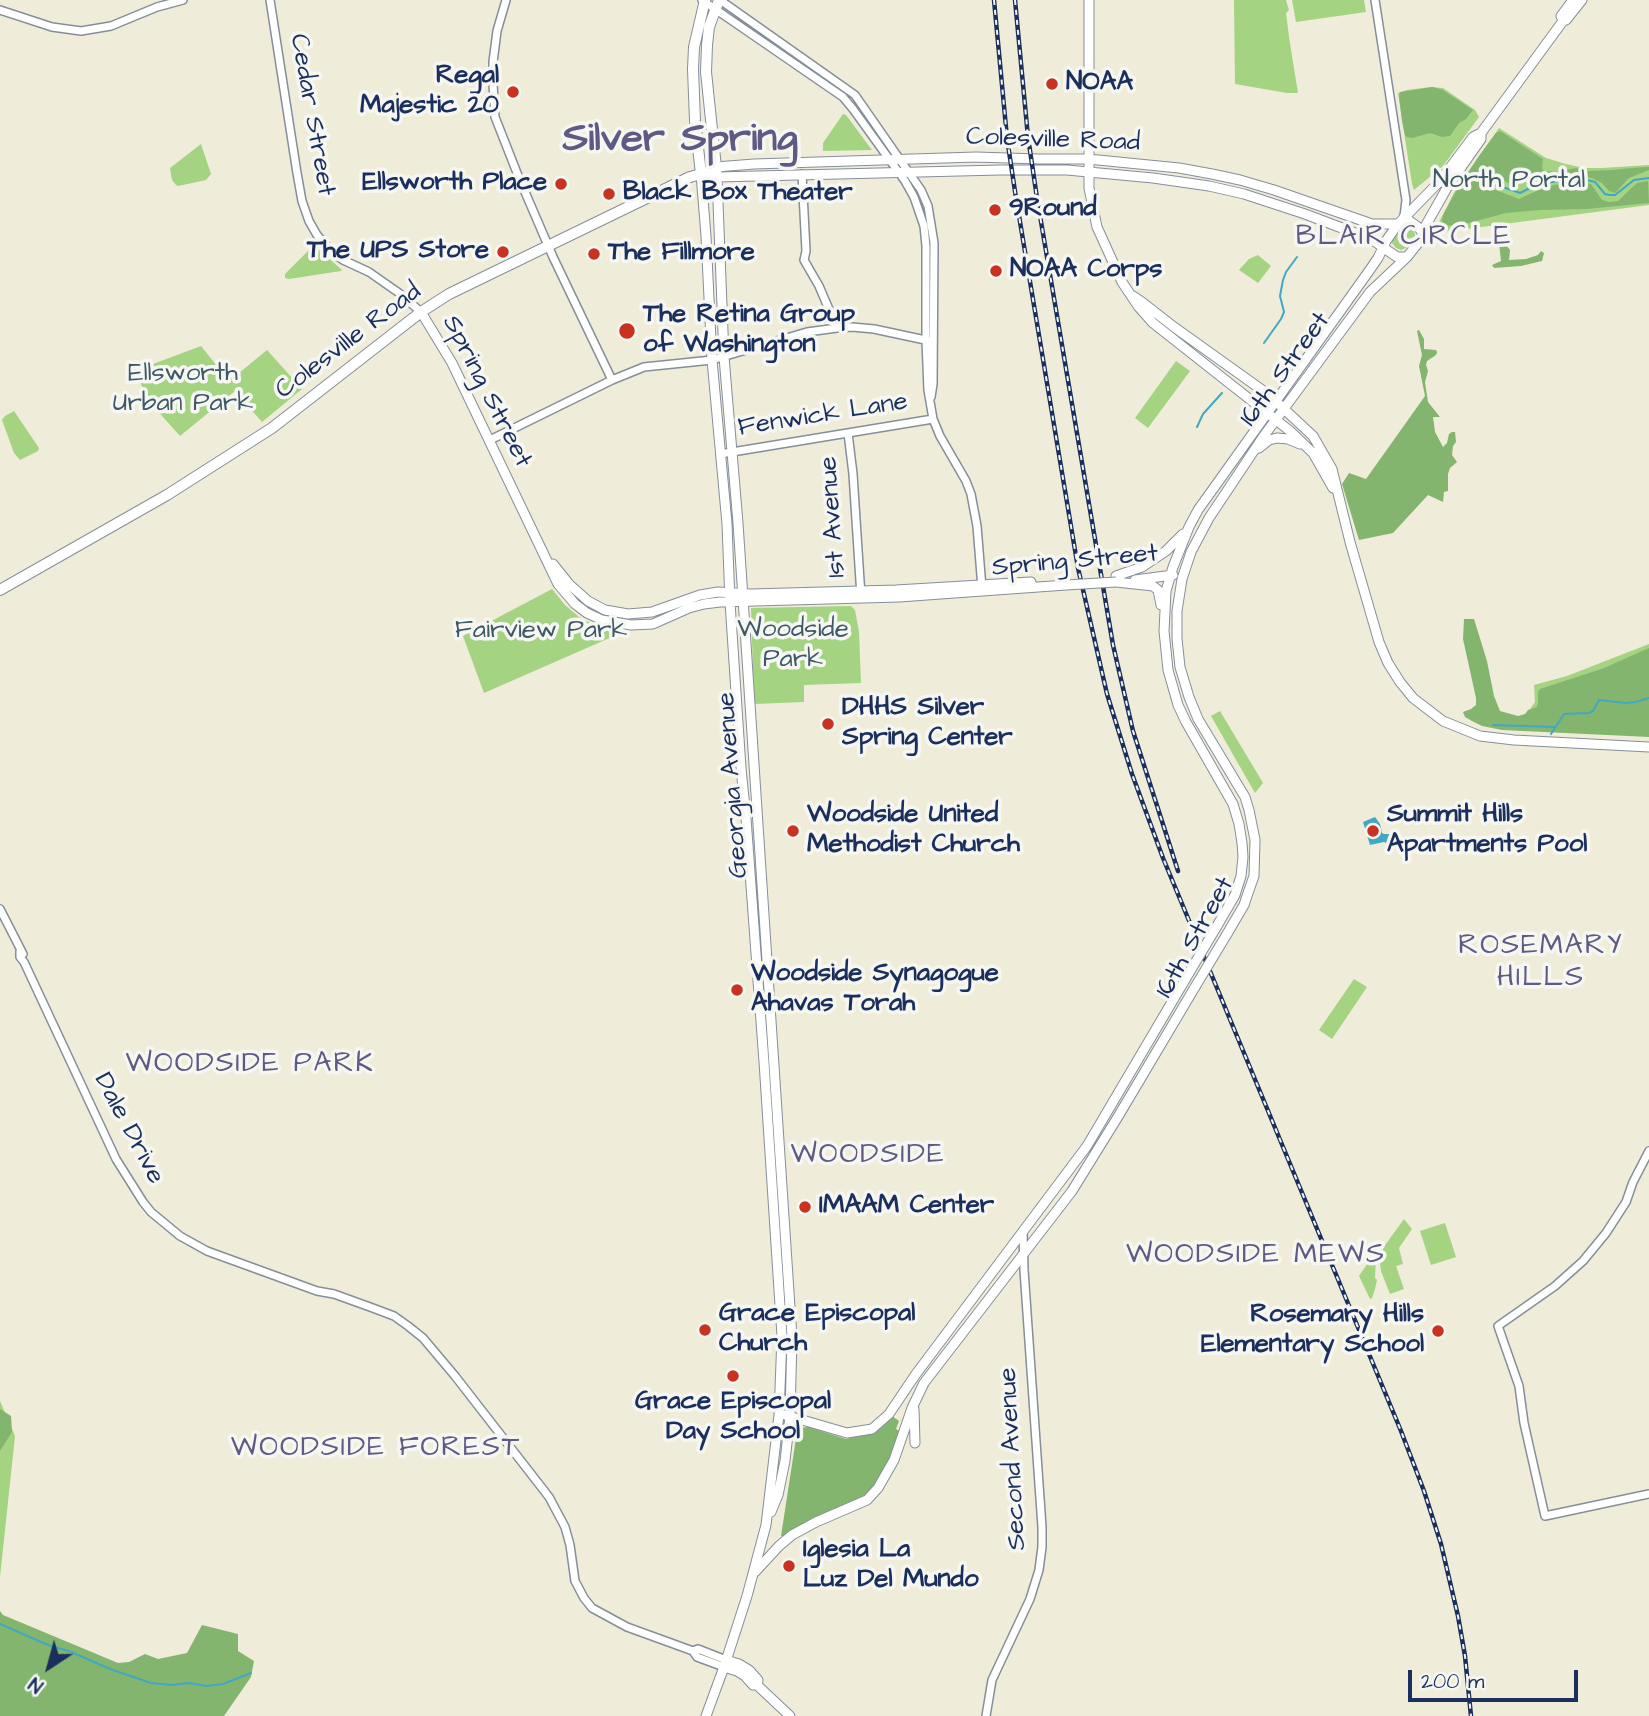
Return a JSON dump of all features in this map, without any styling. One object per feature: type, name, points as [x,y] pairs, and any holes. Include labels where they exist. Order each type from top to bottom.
[{"type":"highway","name":"Georgia Avenue","points":[[701,174],[693,69],[694,47],[704,0]]},
{"type":"highway","name":"Georgia Avenue","points":[[716,172],[705,72],[709,27],[718,3]]},
{"type":"highway","name":"Colesville Road","points":[[0,590],[158,500],[272,428],[421,312],[449,294],[690,177],[716,172]]},
{"type":"main road","points":[[1088,0],[1089,188],[1097,227],[1122,282],[1138,306],[1160,329],[1276,419],[1313,453],[1338,496]]},
{"type":"main road","points":[[1563,21],[1561,16],[1573,0]]},
{"type":"main road","points":[[1481,133],[1481,139],[1448,186],[1422,232],[1422,238],[1407,257],[1397,257],[1383,248],[1401,220],[1440,181],[1472,137],[1481,133],[1563,21],[1582,0]]},
{"type":"main road","name":"Colesville Road","points":[[716,172],[754,164],[976,157],[1088,159],[1179,168],[1240,180],[1371,224],[1401,220]]},
{"type":"main road","name":"Colesville Road","points":[[716,172],[802,174],[1067,170],[1186,182],[1244,194],[1306,214],[1370,239],[1383,248]]},
{"type":"main road","name":"Georgia Avenue","points":[[716,172],[724,357],[743,598],[792,1337],[790,1416],[785,1461],[778,1495],[766,1525]]},
{"type":"main road","name":"Georgia Avenue","points":[[701,174],[782,1336],[779,1415],[766,1525],[754,1574],[706,1716]]},
{"type":"main road","points":[[1401,220],[1416,225],[1422,232]]},
{"type":"main road","name":"16th Street","points":[[779,1415],[847,1433],[872,1429],[889,1414],[922,1365],[1094,1135],[1235,895],[1243,857],[1237,816],[1216,772],[1178,705],[1168,670],[1164,631],[1167,591],[1189,527],[1206,499],[1383,248]]},
{"type":"main road","name":"16th Street","points":[[754,1574],[792,1535],[867,1500],[878,1488],[897,1452],[914,1404],[931,1373],[1072,1191],[1244,905],[1254,876],[1255,840],[1250,810],[1245,797],[1198,719],[1180,667],[1177,611],[1183,576],[1198,537],[1252,453],[1370,292],[1407,257]]},
{"type":"main road","points":[[708,273],[715,276],[718,308],[722,317]]},
{"type":"main road","points":[[1133,296],[1276,401],[1320,445],[1332,469],[1378,642],[1388,663],[1413,698],[1443,721],[1489,737],[1649,747]]},
{"type":"main road","name":"Spring Street","points":[[421,312],[452,363],[546,561],[563,591],[581,608],[602,620],[631,625],[653,624],[696,606],[730,598],[981,590],[1116,579],[1172,571]]},
{"type":"main road","points":[[1252,453],[1269,440],[1281,438],[1300,444],[1313,453]]},
{"type":"main road","points":[[1151,562],[1189,527]]},
{"type":"main road","name":"Spring Street","points":[[1116,579],[1157,561],[1183,576]]},
{"type":"main road","points":[[1116,579],[1153,586],[1158,590],[1164,631]]},
{"type":"main road","points":[[1198,719],[1199,732],[1214,756],[1216,772],[1223,774],[1230,782],[1249,827],[1254,832]]},
{"type":"main road","points":[[914,1404],[915,1443]]},
{"type":"main road","points":[[725,1663],[739,1664],[749,1670],[758,1681],[757,1685],[790,1716]]},
{"type":"street","points":[[0,10],[57,28],[85,31],[111,26],[157,7],[183,0]]},
{"type":"street","name":"Cedar Street","points":[[270,0],[302,201],[317,235]]},
{"type":"street","points":[[506,0],[494,52],[495,117],[548,246],[612,380]]},
{"type":"street","points":[[704,0],[718,3],[855,94],[900,160],[924,226],[930,285],[928,390],[933,419],[971,494],[977,526],[981,590]]},
{"type":"street","points":[[1375,0],[1406,200],[1401,220]]},
{"type":"street","points":[[718,3],[843,97],[890,160],[904,172]]},
{"type":"street","points":[[802,174],[806,251],[804,260],[819,286],[837,328]]},
{"type":"street","name":"Spring Street","points":[[317,235],[343,260],[369,272],[421,312]]},
{"type":"street","points":[[489,440],[644,367],[724,357],[733,352],[807,332],[837,328],[874,329],[930,341]]},
{"type":"street","name":"Fenwick Lane","points":[[720,454],[933,419]]},
{"type":"street","name":"1st Avenue","points":[[848,433],[860,595]]},
{"type":"street","name":"Dale Drive","points":[[0,909],[116,1159],[142,1202],[180,1236],[207,1251],[394,1316],[408,1326],[423,1338],[456,1376],[554,1505],[570,1545],[575,1581],[583,1598],[592,1608],[615,1626],[624,1625],[693,1651],[698,1649],[725,1663]]},
{"type":"street","points":[[1649,1151],[1626,1202],[1583,1261],[1555,1286],[1498,1326],[1519,1386],[1522,1412],[1545,1516],[1649,1494]]},
{"type":"street","name":"Second Avenue","points":[[986,1716],[992,1680],[1030,1598],[1039,1570],[1042,1547],[1023,1231]]},
{"type":"green space","points":[[1234,0],[1286,0],[1298,93],[1235,84]]},
{"type":"green space","points":[[1292,0],[1364,0],[1366,12],[1296,22]]},
{"type":"green space","name":"North Portal","points":[[1430,87],[1443,88],[1475,110],[1479,117],[1443,166],[1414,190],[1398,93]]},
{"type":"green space","points":[[1433,87],[1443,90],[1473,110],[1450,136],[1442,137],[1430,133],[1407,137],[1402,121],[1400,92]]},
{"type":"green space","points":[[843,114],[872,150],[823,151],[823,143]]},
{"type":"green space","name":"North Portal","points":[[1499,128],[1546,158],[1566,164],[1584,168],[1649,165],[1649,205],[1443,232],[1437,229],[1457,187]]},
{"type":"green space","name":"North Portal","points":[[1500,131],[1543,159],[1542,169],[1545,171],[1645,167],[1649,167],[1649,170],[1629,178],[1615,193],[1592,178],[1576,175],[1511,184],[1495,177],[1486,181],[1484,188],[1519,199],[1554,185],[1580,181],[1591,184],[1602,200],[1609,202],[1618,201],[1637,183],[1648,181],[1649,203],[1506,213],[1465,224],[1442,225],[1443,215],[1455,193],[1479,156]]},
{"type":"green space","points":[[201,144],[211,174],[206,180],[176,185],[172,180],[170,168]]},
{"type":"green space","name":"BLAIR CIRCLE","points":[[1402,226],[1412,227],[1415,237],[1401,250],[1392,243]]},
{"type":"green space","points":[[1502,239],[1510,250],[1509,260],[1526,259],[1538,255],[1541,251],[1544,253],[1542,261],[1494,268],[1492,265],[1501,261],[1499,243]]},
{"type":"green space","points":[[312,247],[342,270],[285,278],[285,274]]},
{"type":"green space","points":[[1258,255],[1271,266],[1258,283],[1239,270],[1249,259]]},
{"type":"green space","points":[[1419,330],[1424,339],[1424,349],[1437,352],[1427,361],[1425,382],[1428,402],[1440,417],[1433,417],[1435,432],[1443,447],[1449,434],[1455,432],[1456,442],[1452,455],[1457,462],[1450,468],[1448,491],[1444,492],[1443,502],[1428,495],[1393,533],[1359,540],[1342,484],[1349,473],[1366,479],[1425,396],[1419,366],[1422,355],[1417,331]]},
{"type":"green space","name":"Ellsworth Urban Park","points":[[201,346],[226,377],[233,378],[267,350],[302,389],[262,422],[235,391],[180,436],[154,407],[142,387],[137,370]]},
{"type":"green space","points":[[1176,361],[1190,371],[1148,428],[1135,418]]},
{"type":"green space","points":[[14,411],[39,448],[20,460],[14,453],[2,420]]},
{"type":"green space","name":"Fairview Park","points":[[552,589],[579,617],[621,633],[484,693],[463,636]]},
{"type":"green space","name":"Woodside Park","points":[[851,606],[855,610],[859,632],[861,683],[804,685],[804,702],[754,704],[751,608]]},
{"type":"green space","points":[[1464,619],[1474,619],[1500,711],[1518,716],[1537,707],[1540,689],[1604,668],[1649,648],[1649,737],[1502,730],[1482,726],[1465,717],[1463,712],[1476,705],[1476,698],[1463,639]]},
{"type":"green space","points":[[1649,644],[1649,694],[1528,712],[1535,702],[1534,685],[1567,676]]},
{"type":"green space","points":[[1220,711],[1263,783],[1255,793],[1211,716]]},
{"type":"green space","points":[[1354,979],[1367,987],[1332,1039],[1319,1030]]},
{"type":"green space","points":[[1404,1219],[1412,1229],[1399,1248],[1403,1264],[1396,1266],[1404,1289],[1390,1294],[1380,1263],[1383,1248]]},
{"type":"green space","points":[[1445,1223],[1456,1257],[1431,1265],[1420,1231]]},
{"type":"green space","points":[[1372,1257],[1376,1257],[1377,1280],[1370,1299],[1359,1276]]},
{"type":"green space","points":[[0,1401],[15,1436],[0,1577]]},
{"type":"green space","points":[[0,1409],[11,1416],[12,1432],[0,1451]]},
{"type":"green space","points":[[892,1416],[899,1421],[896,1429],[901,1432],[895,1450],[867,1499],[781,1536],[799,1428],[808,1427],[846,1439],[873,1432]]},
{"type":"green space","points":[[0,1611],[3,1615],[118,1663],[129,1662],[145,1654],[158,1659],[187,1653],[202,1625],[238,1634],[238,1651],[254,1661],[251,1677],[224,1716],[0,1716]]},
{"type":"water","name":"Summit Hills Apartments Pool","points":[[1375,817],[1382,833],[1395,836],[1393,844],[1384,842],[1370,845],[1363,822]]},
{"type":"waterway","points":[[1488,185],[1520,193],[1538,184],[1579,178],[1595,182],[1605,194],[1615,195],[1634,180],[1649,178]]},
{"type":"waterway","points":[[1264,343],[1284,312],[1280,296],[1283,280],[1297,257]]},
{"type":"waterway","points":[[1197,427],[1203,414],[1222,393]]},
{"type":"waterway","points":[[1551,734],[1564,714],[1589,713],[1599,700],[1626,703],[1649,698]]},
{"type":"waterway","points":[[1493,725],[1555,727]]},
{"type":"waterway","points":[[0,1624],[151,1683],[207,1686],[223,1684],[251,1673]]},
{"type":"railway","points":[[994,0],[1007,138],[1016,198],[1078,568],[1107,694],[1132,774],[1163,858],[1424,1491],[1441,1544],[1458,1616],[1471,1716]]},
{"type":"railway","points":[[1015,0],[1028,137],[1037,198],[1113,645],[1133,731],[1178,871]]},
{"type":"place","name":"NOAA","points":[[1052,84]]},
{"type":"place","name":"Regal Majestic 20","points":[[513,92]]},
{"type":"place","name":"Ellsworth Place","points":[[561,184]]},
{"type":"place","name":"Black Box Theater","points":[[609,194]]},
{"type":"place","name":"9Round","points":[[995,210]]},
{"type":"place","name":"The UPS Store","points":[[503,252]]},
{"type":"place","name":"The Fillmore","points":[[594,254]]},
{"type":"place","name":"NOAA Corps","points":[[996,271]]},
{"type":"place","name":"The Retina Group of Washington","points":[[627,331]]},
{"type":"place","name":"DHHS Silver Spring Center","points":[[828,724]]},
{"type":"place","name":"Woodside United Methodist Church","points":[[793,831]]},
{"type":"place","name":"Summit Hills Apartments Pool","points":[[1373,831]]},
{"type":"place","name":"Woodside Synagogue Ahavas Torah","points":[[737,990]]},
{"type":"place","name":"IMAAM Center","points":[[805,1207]]},
{"type":"place","name":"Grace Episcopal Church","points":[[705,1330]]},
{"type":"place","name":"Rosemary Hills Elementary School","points":[[1438,1331]]},
{"type":"place","name":"Grace Episcopal Day School","points":[[733,1376]]},
{"type":"place","name":"Iglesia La Luz Del Mundo","points":[[789,1566]]},
{"type":"district","name":"Silver Spring","points":[[680,142]]},
{"type":"district","name":"BLAIR CIRCLE","points":[[1404,238]]},
{"type":"district","name":"ROSEMARY HILLS","points":[[1541,963]]},
{"type":"district","name":"WOODSIDE PARK","points":[[250,1065]]},
{"type":"district","name":"WOODSIDE","points":[[868,1156]]},
{"type":"district","name":"WOODSIDE MEWS","points":[[1256,1256]]},
{"type":"district","name":"WOODSIDE FOREST","points":[[376,1449]]}]
